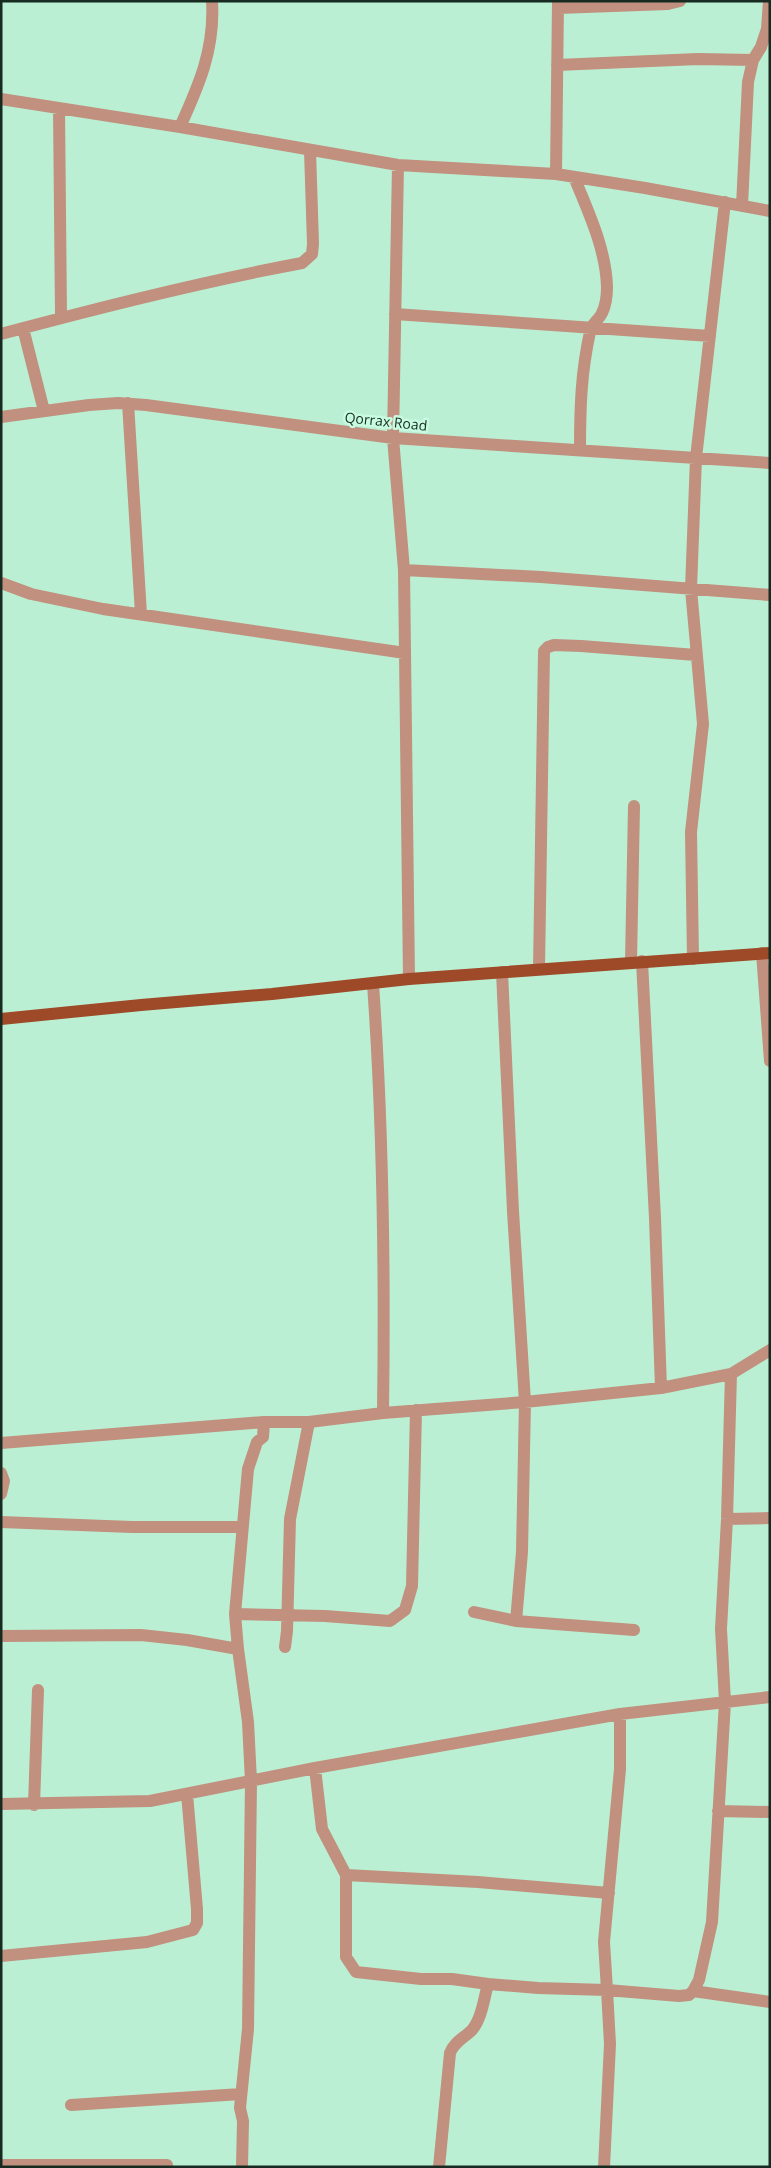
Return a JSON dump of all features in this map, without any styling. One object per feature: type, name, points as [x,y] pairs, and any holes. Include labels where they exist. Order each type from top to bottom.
[{"type":"main road","points":[[1,1019],[409,979],[766,953]]},
{"type":"street","points":[[180,127],[201,80],[208,57],[212,1]]},
{"type":"street","points":[[556,174],[558,5],[668,4],[680,1]]},
{"type":"street","points":[[742,206],[748,82],[753,60],[761,47],[767,29],[769,1]]},
{"type":"street","points":[[558,65],[698,59],[753,60]]},
{"type":"street","points":[[1,99],[180,127],[398,165],[556,174],[770,211]]},
{"type":"street","points":[[59,108],[61,316]]},
{"type":"street","points":[[1,334],[61,316],[223,278],[302,263],[312,254],[313,244],[310,150]]},
{"type":"street","points":[[398,165],[393,438],[404,570],[409,979]]},
{"type":"street","points":[[574,177],[596,234],[606,272],[606,299],[602,314],[590,329],[581,384],[580,450]]},
{"type":"street","points":[[693,959],[691,832],[703,724],[691,589],[696,458],[725,202]]},
{"type":"street","points":[[395,314],[710,336]]},
{"type":"street","points":[[23,328],[44,411]]},
{"type":"street","points":[[128,404],[142,614]]},
{"type":"street","name":"Qorrax Road","points":[[1,417],[90,405],[128,404],[393,438],[770,463]]},
{"type":"street","points":[[404,570],[541,577],[770,595]]},
{"type":"street","points":[[1,583],[31,594],[103,609],[405,654]]},
{"type":"street","points":[[539,969],[544,651],[554,645],[696,655]]},
{"type":"street","points":[[634,806],[637,962],[656,1238],[660,1388]]},
{"type":"street","points":[[766,953],[770,1061]]},
{"type":"street","points":[[502,972],[513,1211],[525,1402],[522,1552],[516,1621]]},
{"type":"street","points":[[373,984],[380,1085],[384,1322],[383,1412]]},
{"type":"street","points":[[1,1443],[264,1422],[309,1422],[383,1412],[525,1402],[660,1388],[731,1374],[770,1350]]},
{"type":"street","points":[[315,1768],[322,1829],[346,1874],[346,1957],[356,1972],[538,1988],[689,1995],[700,1980],[712,1922],[725,1702],[721,1629],[727,1519],[731,1374]]},
{"type":"street","points":[[235,1614],[390,1621],[405,1610],[412,1586],[416,1410]]},
{"type":"street","points":[[242,2167],[241,2094],[248,2029],[252,1781],[248,1722],[235,1614],[248,1469],[258,1442],[263,1437],[264,1422]]},
{"type":"street","points":[[284,1647],[287,1616],[290,1519],[309,1422]]},
{"type":"street","points":[[1,1472],[4,1481],[1,1494]]},
{"type":"street","points":[[727,1519],[770,1518]]},
{"type":"street","points":[[1,1522],[132,1527],[242,1527]]},
{"type":"street","points":[[474,1612],[516,1621],[634,1630]]},
{"type":"street","points":[[1,1636],[141,1636],[187,1640],[238,1649]]},
{"type":"street","points":[[34,1805],[38,1690]]},
{"type":"street","points":[[1,1804],[34,1805],[150,1801],[315,1768],[620,1714],[770,1697]]},
{"type":"street","points":[[604,2167],[610,2044],[604,1942],[620,1769],[620,1714]]},
{"type":"street","points":[[1,1956],[147,1942],[193,1930],[197,1923],[197,1909],[187,1794]]},
{"type":"street","points":[[718,1810],[770,1812]]},
{"type":"street","points":[[346,1874],[478,1882],[609,1893]]},
{"type":"street","points":[[439,2167],[450,2053],[455,2044],[472,2029],[476,2022],[488,1984]]},
{"type":"street","points":[[693,1991],[770,2002]]},
{"type":"street","points":[[71,2105],[241,2094]]},
{"type":"street","points":[[1,2165],[167,2165]]}]
